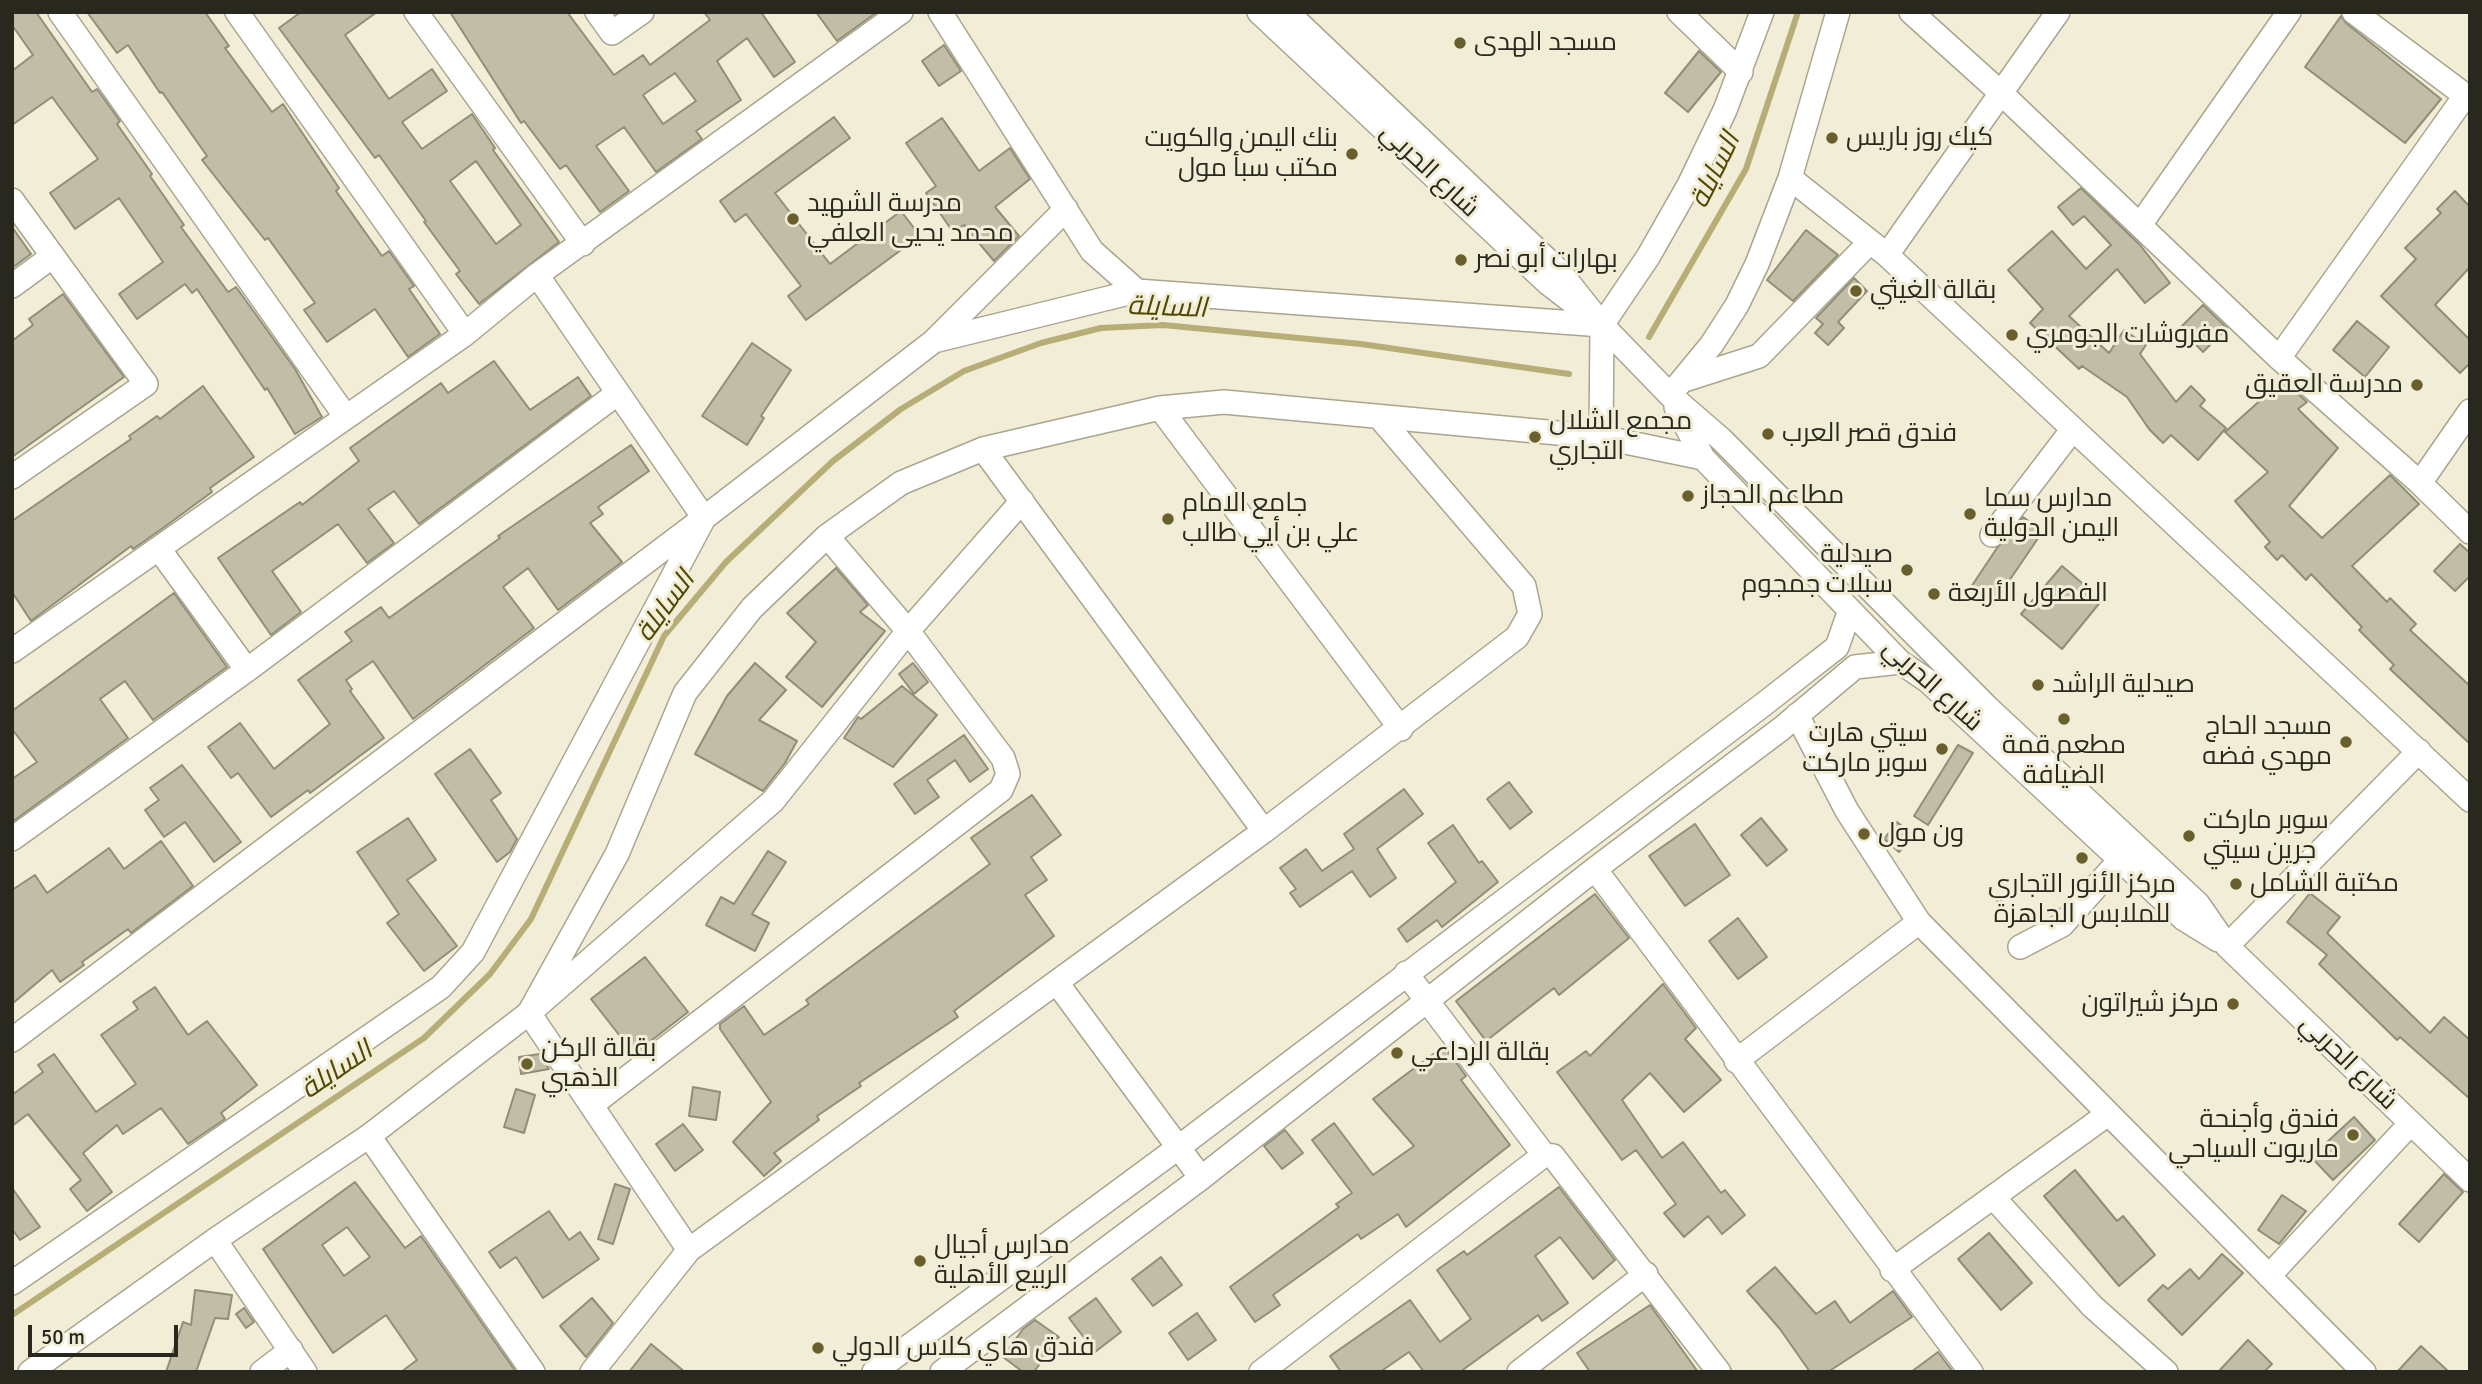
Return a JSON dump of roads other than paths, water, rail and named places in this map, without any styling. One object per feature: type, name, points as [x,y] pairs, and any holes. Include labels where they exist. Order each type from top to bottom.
[{"type":"street","points":[[60,12],[346,416]]},
{"type":"street","points":[[237,12],[465,334]]},
{"type":"street","points":[[416,12],[583,244]]},
{"type":"street","points":[[597,12],[612,33],[642,12]]},
{"type":"street","points":[[12,651],[465,334],[537,275],[901,12]]},
{"type":"street","points":[[940,12],[1092,251],[1137,291]]},
{"type":"street","name":"شارع الحربي","points":[[1259,12],[1549,284],[1677,388],[1721,439],[1988,708],[2198,904],[2227,946],[2470,1180]]},
{"type":"street","name":"شارع الحربي","points":[[1287,12],[1560,272],[1602,326]]},
{"type":"street","points":[[1679,12],[1741,72]]},
{"type":"street","points":[[1601,437],[1602,326],[1648,257],[1689,185],[1741,72],[1762,12]]},
{"type":"street","points":[[1677,388],[1737,305],[1757,264],[1790,178],[1838,12]]},
{"type":"street","points":[[1911,12],[2001,93],[2279,358],[2420,483],[2470,532]]},
{"type":"street","points":[[1677,388],[1759,356],[1878,249],[2001,93],[2058,12]]},
{"type":"street","points":[[2140,225],[2289,12]]},
{"type":"street","points":[[2279,358],[2467,98],[2354,12]]},
{"type":"street","points":[[1790,178],[1878,249],[2470,800]]},
{"type":"street","points":[[12,200],[146,384],[12,477]]},
{"type":"street","points":[[12,1040],[704,519],[934,341],[1066,209]]},
{"type":"street","points":[[12,286],[53,256]]},
{"type":"street","points":[[537,275],[704,519]]},
{"type":"street","points":[[934,341],[1137,291],[1602,326]]},
{"type":"street","name":"شارع الحربي","points":[[1677,388],[1703,457],[1900,662],[1928,681],[2184,919],[2227,946]]},
{"type":"street","points":[[12,839],[247,670],[618,393]]},
{"type":"street","points":[[529,1013],[617,854],[685,693],[752,608],[827,536],[901,483],[983,449],[1160,408],[1224,402],[1381,419],[1601,437],[1703,457]]},
{"type":"street","points":[[1160,408],[1401,729]]},
{"type":"street","points":[[2420,483],[2470,411]]},
{"type":"street","points":[[593,1372],[689,1250],[1264,831],[1401,729],[1517,637],[1530,614],[1524,586],[1381,419]]},
{"type":"street","points":[[1992,535],[2073,429]]},
{"type":"street","points":[[983,449],[1264,831]]},
{"type":"street","points":[[30,1372],[215,1240],[369,1136],[529,1013],[773,801],[908,631],[1022,502]]},
{"type":"street","points":[[12,1283],[442,987],[473,953],[704,519]]},
{"type":"street","points":[[593,1104],[1001,790],[1008,774],[1003,758],[908,631],[827,536]]},
{"type":"street","points":[[159,549],[247,670]]},
{"type":"street","points":[[874,1372],[1179,1147],[1837,647],[1850,610]]},
{"type":"street","points":[[1837,647],[1847,650],[1856,661],[1855,667]]},
{"type":"street","points":[[942,1372],[1201,1178],[1595,869],[1797,715],[1855,667],[1900,662]]},
{"type":"street","points":[[1797,715],[1847,811],[1919,922],[2364,1372]]},
{"type":"street","points":[[2227,946],[2419,751]]},
{"type":"street","points":[[2020,947],[2062,925],[2120,860]]},
{"type":"street","points":[[1595,869],[1892,1270],[1971,1372]]},
{"type":"street","points":[[1736,1061],[1919,922]]},
{"type":"street","points":[[1406,973],[1544,1155]]},
{"type":"street","points":[[1056,983],[1201,1178]]},
{"type":"street","points":[[529,1013],[593,1104],[689,1250]]},
{"type":"street","points":[[1892,1270],[2108,1114]]},
{"type":"street","points":[[2269,1276],[2410,1123]]},
{"type":"street","points":[[369,1136],[533,1372]]},
{"type":"street","points":[[1261,1372],[1544,1155],[1553,1156],[1719,1372]]},
{"type":"street","points":[[1993,1197],[2092,1306],[2166,1372]]},
{"type":"street","points":[[215,1240],[305,1372]]},
{"type":"street","points":[[1526,1370],[1646,1274]]},
{"type":"street","points":[[262,1372],[291,1350]]},
{"type":"waterway","name":"السايلة","points":[[1649,337],[1746,169],[1798,12]]},
{"type":"waterway","name":"السايلة","points":[[12,1315],[424,1038],[490,974],[531,919],[664,636],[726,562],[833,461],[901,409],[964,371],[1041,343],[1101,328],[1163,325],[1361,344],[1569,374]]},
{"type":"place","name":"مسجد الهدى","points":[[1460,43]]},
{"type":"place","name":"كيك روز باريس","points":[[1832,138]]},
{"type":"place","name":"بنك اليمن والكويت مكتب سبأ مول","points":[[1352,154]]},
{"type":"place","name":"مدرسة الشهيد محمد يحيى العلفي","points":[[793,219]]},
{"type":"place","name":"بهارات أبو نصر","points":[[1461,260]]},
{"type":"place","name":"بقالة الغيثي","points":[[1856,291]]},
{"type":"place","name":"مفروشات الجومري","points":[[2012,335]]},
{"type":"place","name":"مدرسة العقيق","points":[[2417,385]]},
{"type":"place","name":"فندق قصر العرب","points":[[1768,434]]},
{"type":"place","name":"مجمع الشلال التجاري","points":[[1535,437]]},
{"type":"place","name":"مطاعم الحجاز","points":[[1688,496]]},
{"type":"place","name":"مدارس سما اليمن الدولية","points":[[1970,514]]},
{"type":"place","name":"جامع الامام علي بن أيي طالب","points":[[1168,519]]},
{"type":"place","name":"صيدلية سبلات جمجوم","points":[[1907,570]]},
{"type":"place","name":"الفصول الأربعة","points":[[1934,594]]},
{"type":"place","name":"صيدلية الراشد","points":[[2038,685]]},
{"type":"place","name":"مطعم قمة الضيافة","points":[[2064,719]]},
{"type":"place","name":"مسجد الحاج مهدي فضه","points":[[2346,742]]},
{"type":"place","name":"سيتي هارت سوبر ماركت","points":[[1942,749]]},
{"type":"place","name":"ون مول","points":[[1864,834]]},
{"type":"place","name":"سوبر ماركت جرين سيتي","points":[[2189,836]]},
{"type":"place","name":"مركز الأنور التجاري للملابس الجاهزة","points":[[2082,858]]},
{"type":"place","name":"مكتبة الشامل","points":[[2236,884]]},
{"type":"place","name":"مركز شيراتون","points":[[2233,1004]]},
{"type":"place","name":"بقالة الرداعي","points":[[1397,1053]]},
{"type":"place","name":"بقالة الركن الذهبي","points":[[527,1064]]},
{"type":"place","name":"فندق وأجنحة ماريوت السياحي","points":[[2353,1135]]},
{"type":"place","name":"مدارس أجيال الربيع الأهلية","points":[[920,1261]]},
{"type":"place","name":"فندق هاي كلاس الدولي","points":[[818,1348]]}]
